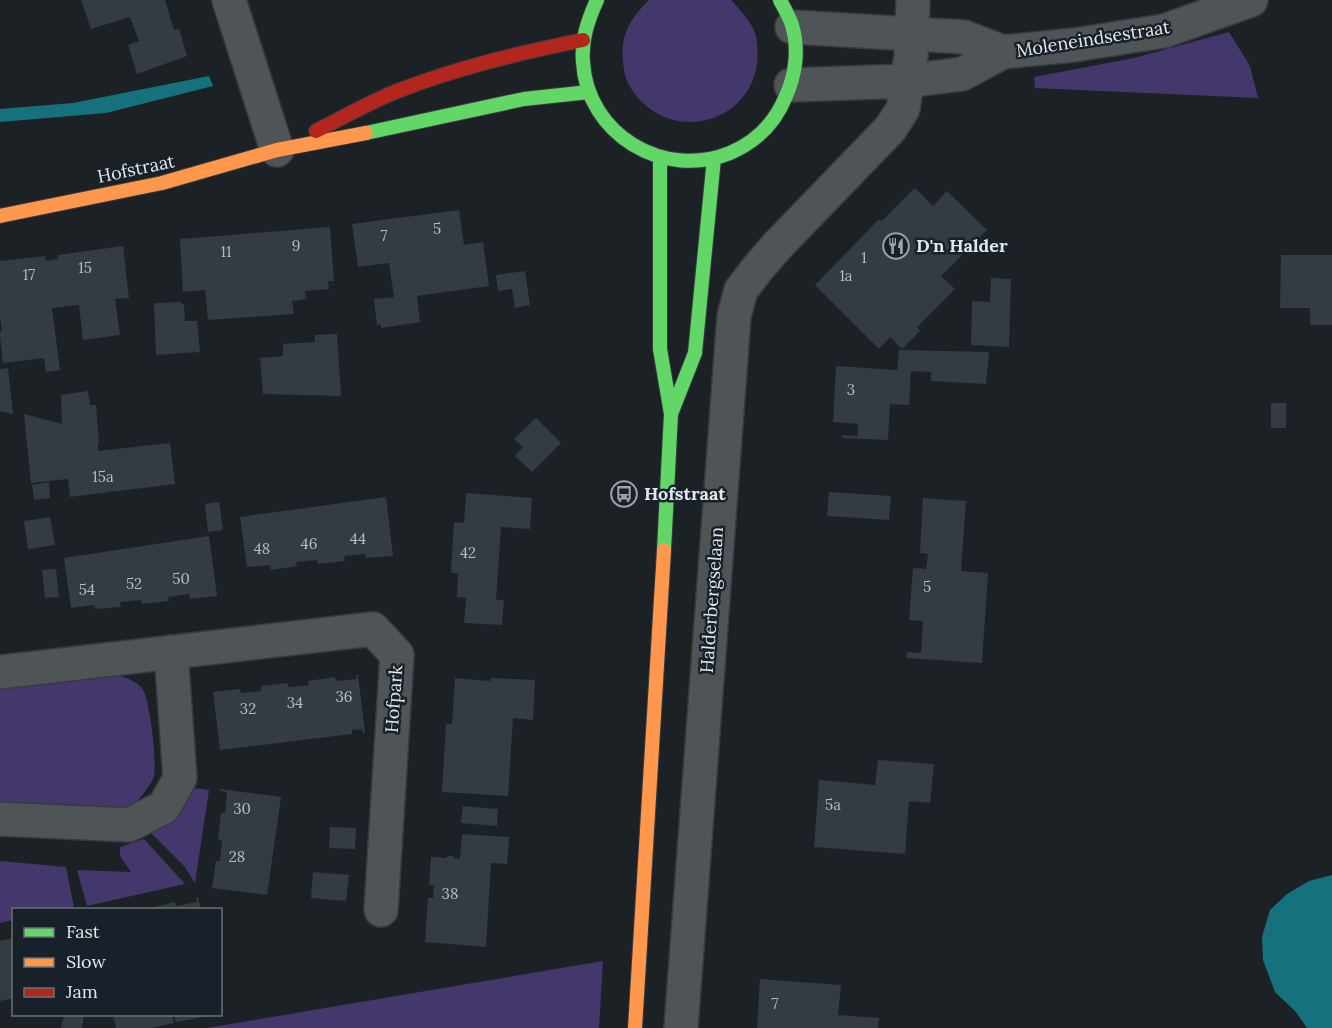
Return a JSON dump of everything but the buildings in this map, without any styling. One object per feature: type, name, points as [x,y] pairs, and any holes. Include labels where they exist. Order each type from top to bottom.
[{"type":"main road","points":[[597,0],[590,13],[583,40],[582,68],[589,92],[601,115],[617,134],[637,149],[660,158],[685,162],[710,160],[734,152],[755,139],[773,122],[786,100],[794,76],[796,52],[786,14]]},
{"type":"main road","name":"Hofstraat","points":[[278,150],[394,93],[451,72],[518,52],[583,40]]},
{"type":"main road","name":"Hofstraat","points":[[0,216],[162,183],[278,150],[524,99],[589,92]]},
{"type":"main road","points":[[635,1028],[671,414],[660,349],[660,158]]},
{"type":"main road","points":[[671,414],[695,353],[714,158]]},
{"type":"street","points":[[229,0],[278,150]]},
{"type":"street","name":"Halderbergselaan","points":[[681,1028],[734,316],[741,290],[758,268],[890,129],[903,109],[910,57],[913,0]]},
{"type":"street","name":"Moleneindsestraat","points":[[786,14],[962,74],[1002,52],[1074,45],[1164,31],[1251,0]]},
{"type":"street","name":"Moleneindsestraat","points":[[791,85],[910,57],[963,37],[1002,52]]},
{"type":"street","name":"Hofpark","points":[[0,672],[373,629],[397,655],[381,910]]},
{"type":"street","points":[[0,819],[129,825],[164,807],[180,778],[171,652]]},
{"type":"shaded area","points":[[649,0],[731,0],[748,19],[756,37],[757,65],[751,84],[741,100],[727,112],[710,119],[692,122],[674,120],[657,113],[632,91],[625,73],[624,39],[630,23]]},
{"type":"shaded area","points":[[1229,32],[1250,66],[1258,98],[1035,88],[1034,77],[1134,58]]},
{"type":"shaded area","points":[[113,674],[132,680],[142,688],[148,704],[152,731],[155,758],[153,780],[130,810],[0,805],[0,685]]},
{"type":"shaded area","points":[[186,787],[209,790],[195,883],[184,866],[151,833],[172,817]]},
{"type":"shaded area","points":[[144,839],[185,884],[87,906],[77,870],[131,872],[120,856],[120,847]]},
{"type":"shaded area","points":[[0,861],[66,867],[74,907],[12,908],[12,920],[0,923]]},
{"type":"shaded area","points":[[603,961],[599,1028],[207,1028]]},
{"type":"water","points":[[209,76],[213,86],[106,113],[0,122],[0,109],[73,103]]},
{"type":"water","points":[[1332,875],[1332,1028],[1307,1028],[1296,1012],[1275,992],[1263,960],[1262,937],[1270,910],[1287,894],[1309,881]]},
{"type":"traffic: fast","points":[[597,0],[586,30],[583,62],[588,88],[598,110],[614,130],[633,145],[655,155],[679,160],[705,160],[730,153],[748,143],[764,130],[782,106],[792,79],[796,52],[792,25],[780,0]]},
{"type":"traffic: fast","points":[[366,133],[524,99],[589,92]]},
{"type":"traffic: fast","points":[[660,158],[660,349],[671,414],[664,550]]},
{"type":"traffic: fast","points":[[671,414],[695,353],[714,158]]},
{"type":"traffic: slow","points":[[0,216],[162,183],[277,150],[366,133]]},
{"type":"traffic: slow","points":[[635,1028],[664,550]]},
{"type":"traffic: jam","points":[[316,131],[375,101],[418,83],[488,62],[583,40]]},
{"type":"place","name":"D'n Halder","points":[[896,246]]},
{"type":"place","name":"Hofstraat","points":[[624,494]]}]
